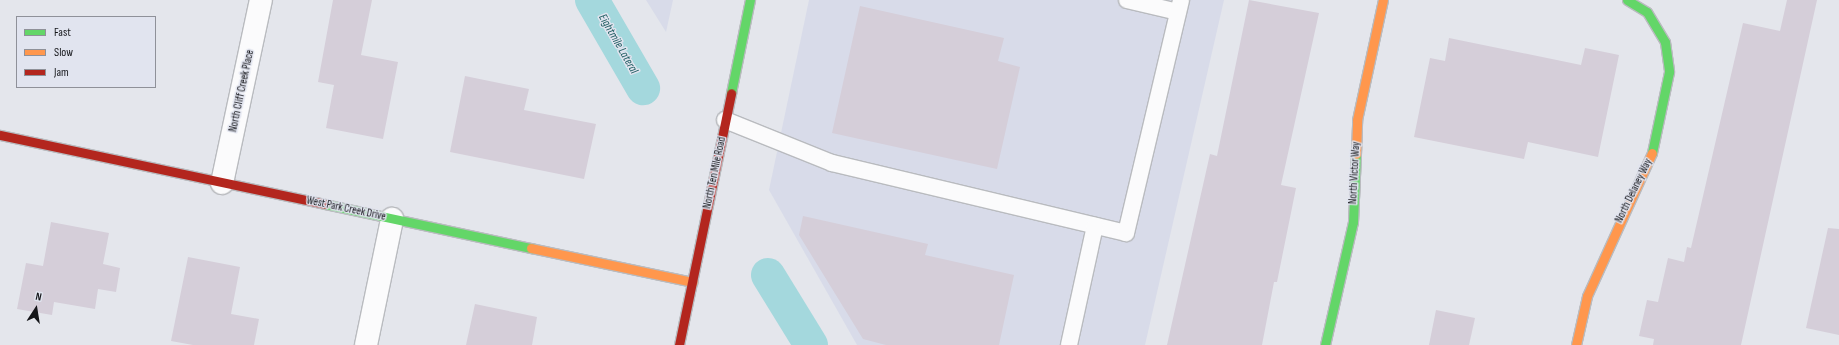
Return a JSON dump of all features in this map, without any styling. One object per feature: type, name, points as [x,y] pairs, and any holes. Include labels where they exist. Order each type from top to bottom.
[{"type":"street","name":"North Cliff Creek Place","points":[[222,183],[261,0]]},
{"type":"street","name":"North Ten Mile Road","points":[[679,345],[750,0]]},
{"type":"street","name":"North Victor Way","points":[[1325,345],[1352,222],[1358,120],[1383,0]]},
{"type":"street","name":"North Delaney Way","points":[[1576,345],[1590,290],[1653,152],[1669,72],[1665,42],[1647,12],[1627,0]]},
{"type":"street","name":"West Park Creek Drive","points":[[0,135],[692,282]]},
{"type":"street","points":[[366,345],[392,219]]},
{"type":"lane","points":[[725,120],[832,163],[1126,233],[1180,6],[1127,0]]},
{"type":"lane","points":[[1069,345],[1095,226]]},
{"type":"shaded area","points":[[646,0],[673,0],[666,32]]},
{"type":"shaded area","points":[[809,0],[1224,0],[1145,345],[857,345],[769,190]]},
{"type":"building","points":[[333,0],[372,0],[361,55],[398,62],[383,139],[326,128],[334,85],[318,82]]},
{"type":"building","points":[[1249,0],[1319,13],[1281,185],[1296,188],[1277,282],[1274,282],[1262,345],[1167,345],[1210,154],[1217,156]]},
{"type":"building","points":[[1787,0],[1817,0],[1741,345],[1653,345],[1654,339],[1639,336],[1647,300],[1658,302],[1668,258],[1684,262],[1687,247],[1691,248],[1743,23],[1780,31]]},
{"type":"building","points":[[860,6],[1004,38],[998,61],[1020,67],[997,169],[832,133]]},
{"type":"building","points":[[1449,38],[1581,65],[1585,48],[1619,55],[1598,157],[1528,142],[1524,159],[1414,137],[1430,58],[1445,61]]},
{"type":"building","points":[[465,76],[529,89],[524,110],[596,124],[584,179],[450,152]]},
{"type":"building","points":[[803,216],[928,244],[925,255],[1014,275],[999,345],[886,345],[863,339],[799,235]]},
{"type":"building","points":[[51,222],[109,233],[103,264],[120,268],[116,292],[98,289],[95,309],[54,302],[52,315],[17,309],[26,263],[43,266]]},
{"type":"building","points":[[1828,228],[1839,229],[1839,335],[1806,328]]},
{"type":"building","points":[[188,257],[240,267],[231,314],[259,319],[254,345],[193,345],[171,341]]},
{"type":"building","points":[[475,304],[537,317],[532,345],[466,345]]},
{"type":"building","points":[[1436,310],[1475,318],[1469,345],[1429,345]]},
{"type":"waterway","name":"Eightmile Lateral","points":[[592,0],[643,88]]},
{"type":"waterway","name":"Eightmile Lateral","points":[[768,275],[811,345]]},
{"type":"traffic: fast","points":[[731,93],[750,0]]},
{"type":"traffic: fast","points":[[1627,0],[1647,12],[1665,42],[1669,72],[1652,153]]},
{"type":"traffic: fast","points":[[1325,345],[1353,222],[1356,154]]},
{"type":"traffic: fast","points":[[325,204],[531,248]]},
{"type":"traffic: slow","points":[[1356,154],[1357,120],[1383,0]]},
{"type":"traffic: slow","points":[[1576,345],[1587,296],[1652,153]]},
{"type":"traffic: slow","points":[[531,248],[692,282]]},
{"type":"traffic: jam","points":[[679,345],[731,93]]},
{"type":"traffic: jam","points":[[0,135],[325,204]]}]
